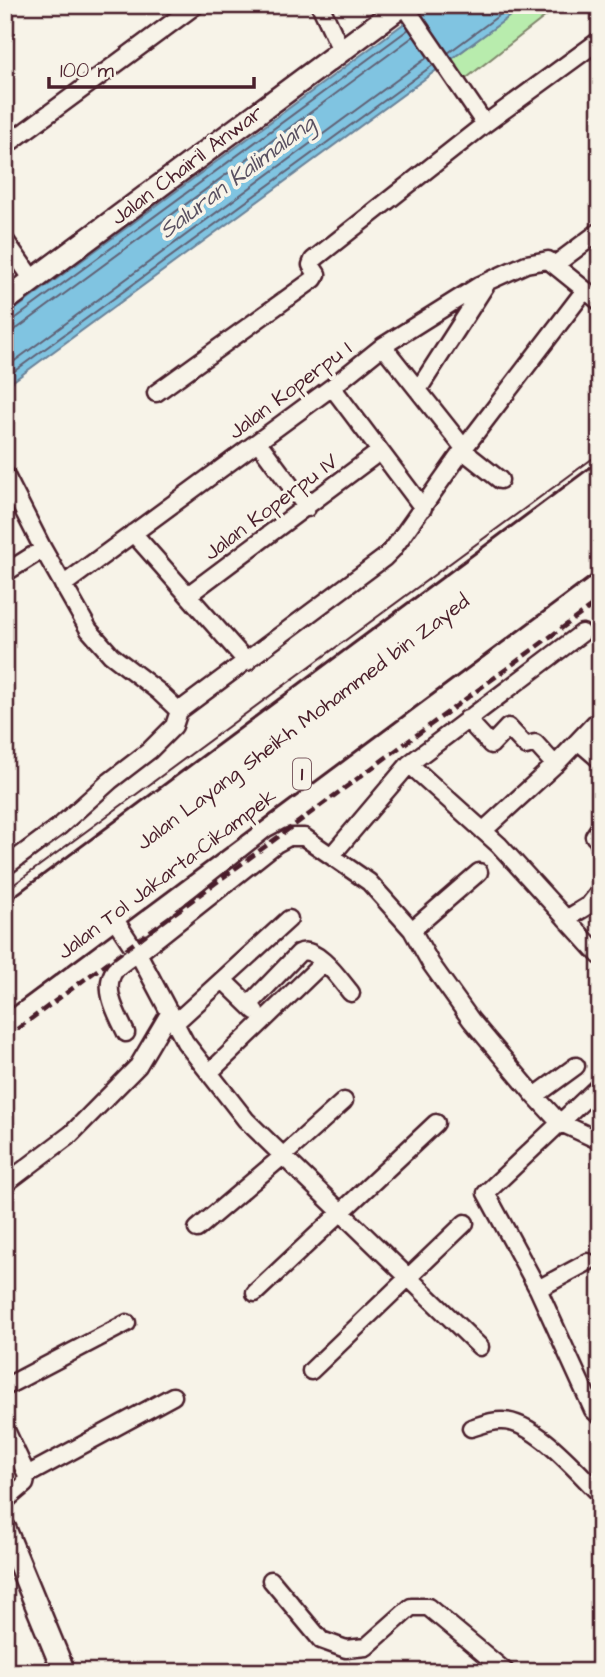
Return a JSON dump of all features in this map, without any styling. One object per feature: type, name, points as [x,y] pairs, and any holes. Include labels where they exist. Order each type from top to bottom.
[{"type":"highway","points":[[5,920],[600,477]]},
{"type":"highway","name":"Jalan Layang Sheikh Mohammed bin Zayed","points":[[5,942],[600,501]]},
{"type":"highway","name":"Jalan Layang Sheikh Mohammed bin Zayed","points":[[5,968],[600,528]]},
{"type":"highway","name":"Jalan Tol Jakarta–Cikampek","points":[[5,996],[600,553]]},
{"type":"main road","name":"Jalan Chairil Anwar","points":[[5,301],[341,50],[405,7]]},
{"type":"main road","points":[[5,1529],[64,1672]]},
{"type":"street","points":[[5,146],[196,5]]},
{"type":"street","points":[[320,5],[341,50]]},
{"type":"street","points":[[405,7],[485,124]]},
{"type":"street","points":[[156,393],[314,279],[317,274],[311,265],[313,260],[485,124],[600,40]]},
{"type":"street","points":[[600,230],[556,264],[600,302]]},
{"type":"street","points":[[5,240],[33,280]]},
{"type":"street","name":"Jalan Koperpu I","points":[[63,584],[332,387],[383,346],[443,307],[488,281],[541,259],[556,264]]},
{"type":"street","points":[[418,390],[488,281]]},
{"type":"street","points":[[5,866],[60,826],[110,781],[149,751],[174,726],[179,711],[384,558],[585,290]]},
{"type":"street","points":[[383,346],[471,457],[500,480]]},
{"type":"street","points":[[332,387],[423,508]]},
{"type":"street","points":[[258,442],[307,508]]},
{"type":"street","name":"Jalan Koperpu IV","points":[[188,595],[379,452]]},
{"type":"street","points":[[5,474],[43,549],[100,644],[179,711]]},
{"type":"street","points":[[133,533],[247,662]]},
{"type":"street","points":[[5,573],[43,549]]},
{"type":"street","points":[[331,855],[409,764],[582,633]]},
{"type":"street","points":[[467,719],[491,745],[508,727],[526,746],[535,743],[555,765]]},
{"type":"street","points":[[483,831],[555,765],[595,723],[600,722]]},
{"type":"street","points":[[578,741],[600,760]]},
{"type":"street","points":[[409,764],[483,831],[600,956]]},
{"type":"street","points":[[600,827],[594,836],[600,842]]},
{"type":"street","points":[[126,1033],[114,1005],[109,984],[115,970],[139,954],[276,844],[289,837],[304,837],[369,882],[412,930],[431,964],[471,1020],[559,1122],[600,1141]]},
{"type":"street","points":[[412,930],[478,872]]},
{"type":"street","points":[[566,919],[589,905],[600,891]]},
{"type":"street","points":[[112,915],[139,954],[185,1042],[246,1120],[480,1347]]},
{"type":"street","points":[[5,1184],[71,1134],[138,1066],[173,1018],[223,980],[289,919]]},
{"type":"street","points":[[249,1005],[304,950],[310,951],[324,962],[351,993]]},
{"type":"street","points":[[209,1073],[324,962]]},
{"type":"street","points":[[223,980],[264,1020]]},
{"type":"street","points":[[535,1096],[576,1066]]},
{"type":"street","points":[[600,1085],[486,1193],[538,1289],[593,1410],[600,1416]]},
{"type":"street","points":[[197,1229],[344,1101]]},
{"type":"street","points":[[255,1293],[436,1123]]},
{"type":"street","points":[[312,1371],[465,1223]]},
{"type":"street","points":[[538,1289],[588,1262]]},
{"type":"street","points":[[5,1387],[127,1323]]},
{"type":"street","points":[[27,1475],[173,1396]]},
{"type":"street","points":[[471,1428],[504,1421],[524,1425],[600,1493]]},
{"type":"street","points":[[5,1428],[27,1475],[25,1484],[5,1500]]},
{"type":"street","points":[[271,1580],[321,1640],[346,1649],[366,1647],[411,1607],[428,1607],[506,1672]]},
{"type":"green space","points":[[524,5],[560,5],[459,84],[445,64]]},
{"type":"water","name":"Saluran Kalimalang","points":[[429,5],[525,5],[5,387],[5,317]]},
{"type":"tram line","points":[[5,891],[600,453]]},
{"type":"railway","points":[[5,1038],[600,600]]}]
